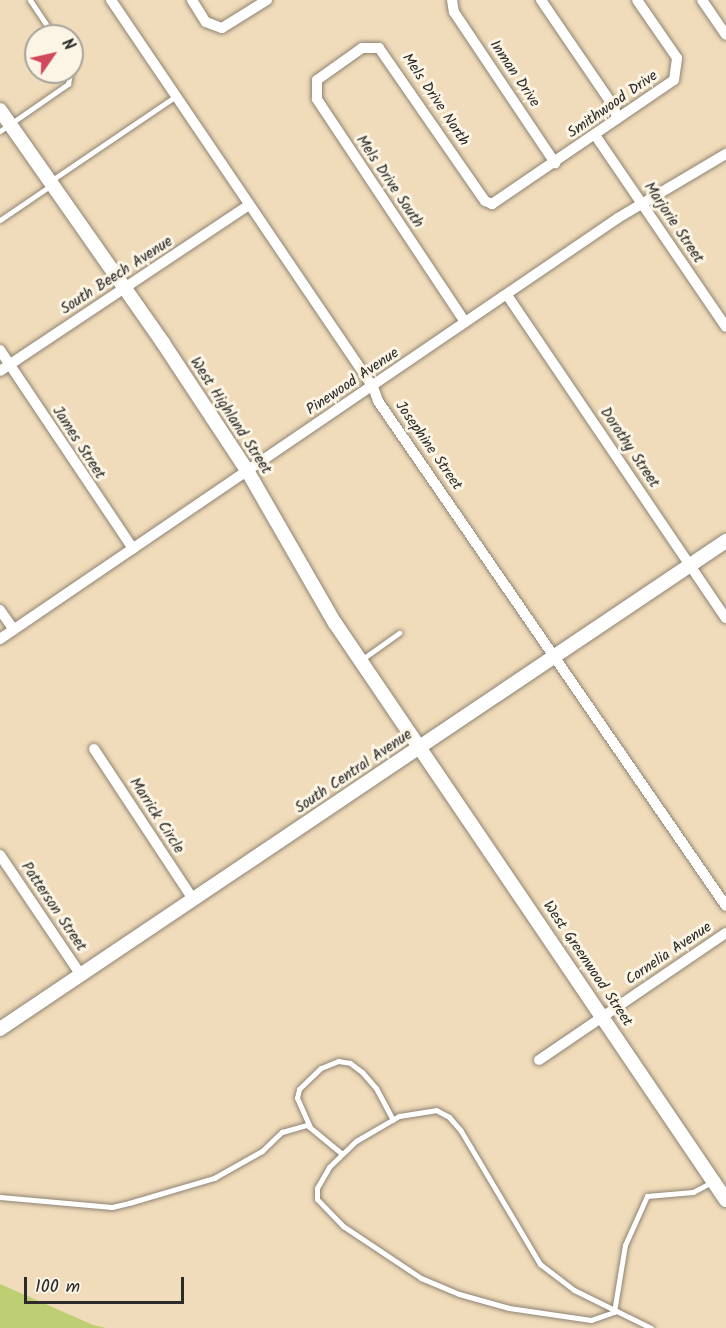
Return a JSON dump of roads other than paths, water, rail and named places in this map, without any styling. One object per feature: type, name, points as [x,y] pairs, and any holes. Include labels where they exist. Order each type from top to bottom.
[{"type":"street","name":"Josephine Street","points":[[111,0],[373,387],[378,401],[726,906]]},
{"type":"street","points":[[192,0],[206,22],[219,28],[229,26],[267,0]]},
{"type":"street","name":"Inman Drive","points":[[452,0],[454,12],[555,163]]},
{"type":"street","points":[[541,0],[614,107],[617,119]]},
{"type":"street","name":"Smithwood Drive","points":[[492,204],[669,84],[677,72],[676,58],[637,0]]},
{"type":"street","points":[[702,0],[726,35]]},
{"type":"street","name":"Mels Drive North","points":[[340,62],[371,46],[386,54],[485,201],[492,204]]},
{"type":"street","name":"Mels Drive South","points":[[340,62],[317,80],[316,99],[465,322]]},
{"type":"street","name":"West Highland Street","points":[[0,110],[5,127],[53,182],[248,471],[313,589],[419,748]]},
{"type":"street","name":"Marjorie Street","points":[[596,135],[726,327]]},
{"type":"street","name":"Pinewood Avenue","points":[[0,639],[642,203],[726,154]]},
{"type":"street","name":"South Beech Avenue","points":[[5,368],[249,204]]},
{"type":"street","name":"Dorothy Street","points":[[507,295],[726,618]]},
{"type":"street","name":"James Street","points":[[0,350],[5,368],[133,549]]},
{"type":"street","name":"South Central Avenue","points":[[0,1029],[726,542]]},
{"type":"street","points":[[0,610],[14,630]]},
{"type":"street","name":"West Greenwood Street","points":[[419,748],[726,1200]]},
{"type":"street","name":"Marrick Circle","points":[[94,749],[193,899]]},
{"type":"street","name":"Patterson Street","points":[[0,855],[81,975]]},
{"type":"street","name":"Cornelia Avenue","points":[[539,1060],[726,933]]},
{"type":"lane","points":[[30,0],[46,24]]},
{"type":"lane","points":[[5,127],[68,84]]},
{"type":"lane","points":[[0,220],[176,96]]},
{"type":"lane","points":[[360,660],[399,633]]},
{"type":"lane","points":[[341,1153],[310,1127],[297,1098],[299,1089],[321,1068],[338,1061],[350,1063],[362,1072],[376,1088],[393,1120]]},
{"type":"lane","points":[[614,1312],[591,1320],[509,1308],[421,1278],[343,1226],[317,1199],[317,1188],[341,1153],[393,1120],[436,1110],[449,1117],[461,1131],[540,1264],[574,1290],[614,1312],[651,1328]]},
{"type":"lane","points":[[0,1197],[112,1206],[129,1203],[214,1179],[262,1151],[282,1132],[310,1127]]},
{"type":"lane","points":[[614,1312],[625,1245],[647,1196],[693,1192],[714,1181]]}]
